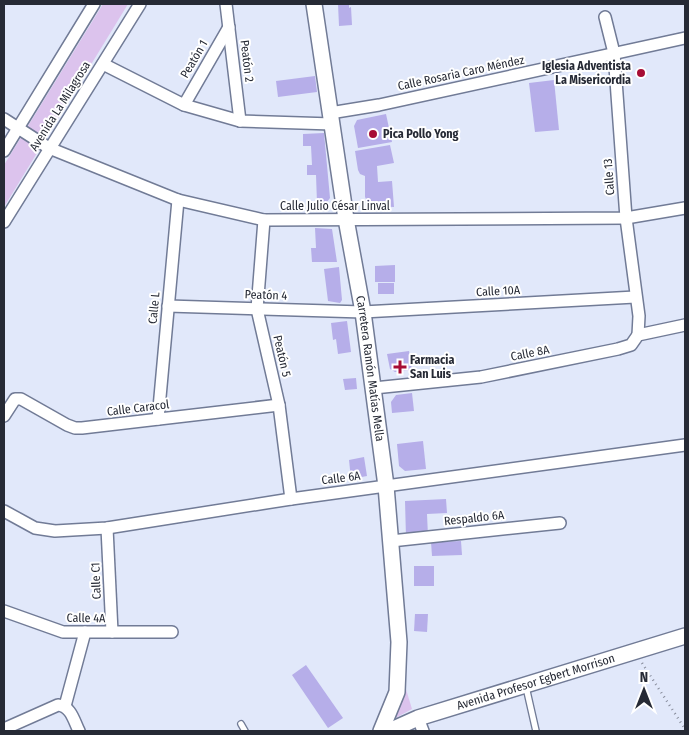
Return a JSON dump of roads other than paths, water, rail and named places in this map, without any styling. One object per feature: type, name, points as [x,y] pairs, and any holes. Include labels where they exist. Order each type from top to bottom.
[{"type":"main road","name":"Carretera Ramón Matías Mella","points":[[314,4],[346,219],[363,312],[386,486],[400,642],[397,692],[381,731]]},
{"type":"main road","name":"Avenida Profesor Egbert Morrison","points":[[389,731],[421,724],[526,684],[685,636]]},
{"type":"street","name":"Avenida La Milagrosa","points":[[4,151],[94,4]]},
{"type":"street","name":"Avenida La Milagrosa","points":[[4,222],[140,4]]},
{"type":"street","name":"Peatón 2","points":[[226,4],[240,121]]},
{"type":"street","name":"Calle 13","points":[[605,18],[614,54],[626,218],[639,316],[638,335]]},
{"type":"street","name":"Peatón 1","points":[[184,105],[229,27]]},
{"type":"street","name":"Calle Rosaria Caro Méndez","points":[[103,64],[184,105],[240,121],[331,118],[379,105],[685,38]]},
{"type":"street","name":"Calle Julio César Linval","points":[[4,119],[49,148],[178,200],[264,220],[626,218],[685,208]]},
{"type":"street","name":"Calle L","points":[[158,419],[178,200]]},
{"type":"street","name":"Peatón 5","points":[[264,220],[257,309],[279,405],[291,498]]},
{"type":"street","name":"Calle 10A","points":[[363,312],[635,297]]},
{"type":"street","name":"Peatón 4","points":[[168,306],[363,312]]},
{"type":"street","name":"Calle 8A","points":[[374,388],[481,376],[609,351],[631,345],[638,335],[685,325]]},
{"type":"street","name":"Calle Caracol","points":[[4,416],[15,399],[21,399],[75,428],[279,405]]},
{"type":"street","name":"Calle 6A","points":[[4,511],[35,528],[55,531],[107,528],[291,498],[685,445]]},
{"type":"street","name":"Respaldo 6A","points":[[391,541],[560,523]]},
{"type":"street","name":"Calle C1","points":[[107,528],[112,632]]},
{"type":"street","name":"Calle 4A","points":[[4,612],[63,632],[172,632]]},
{"type":"street","points":[[65,706],[85,632]]},
{"type":"street","points":[[4,729],[58,705],[65,706],[68,709],[79,731]]},
{"type":"lane","points":[[526,684],[536,731]]},
{"type":"lane","points":[[241,724],[245,731]]},
{"type":"place","name":"Iglesia Adventista La Misericordia","points":[[641,73]]},
{"type":"place","name":"Pica Pollo Yong","points":[[373,134]]},
{"type":"place","name":"Farmacia San Luis","points":[[400,367]]}]
